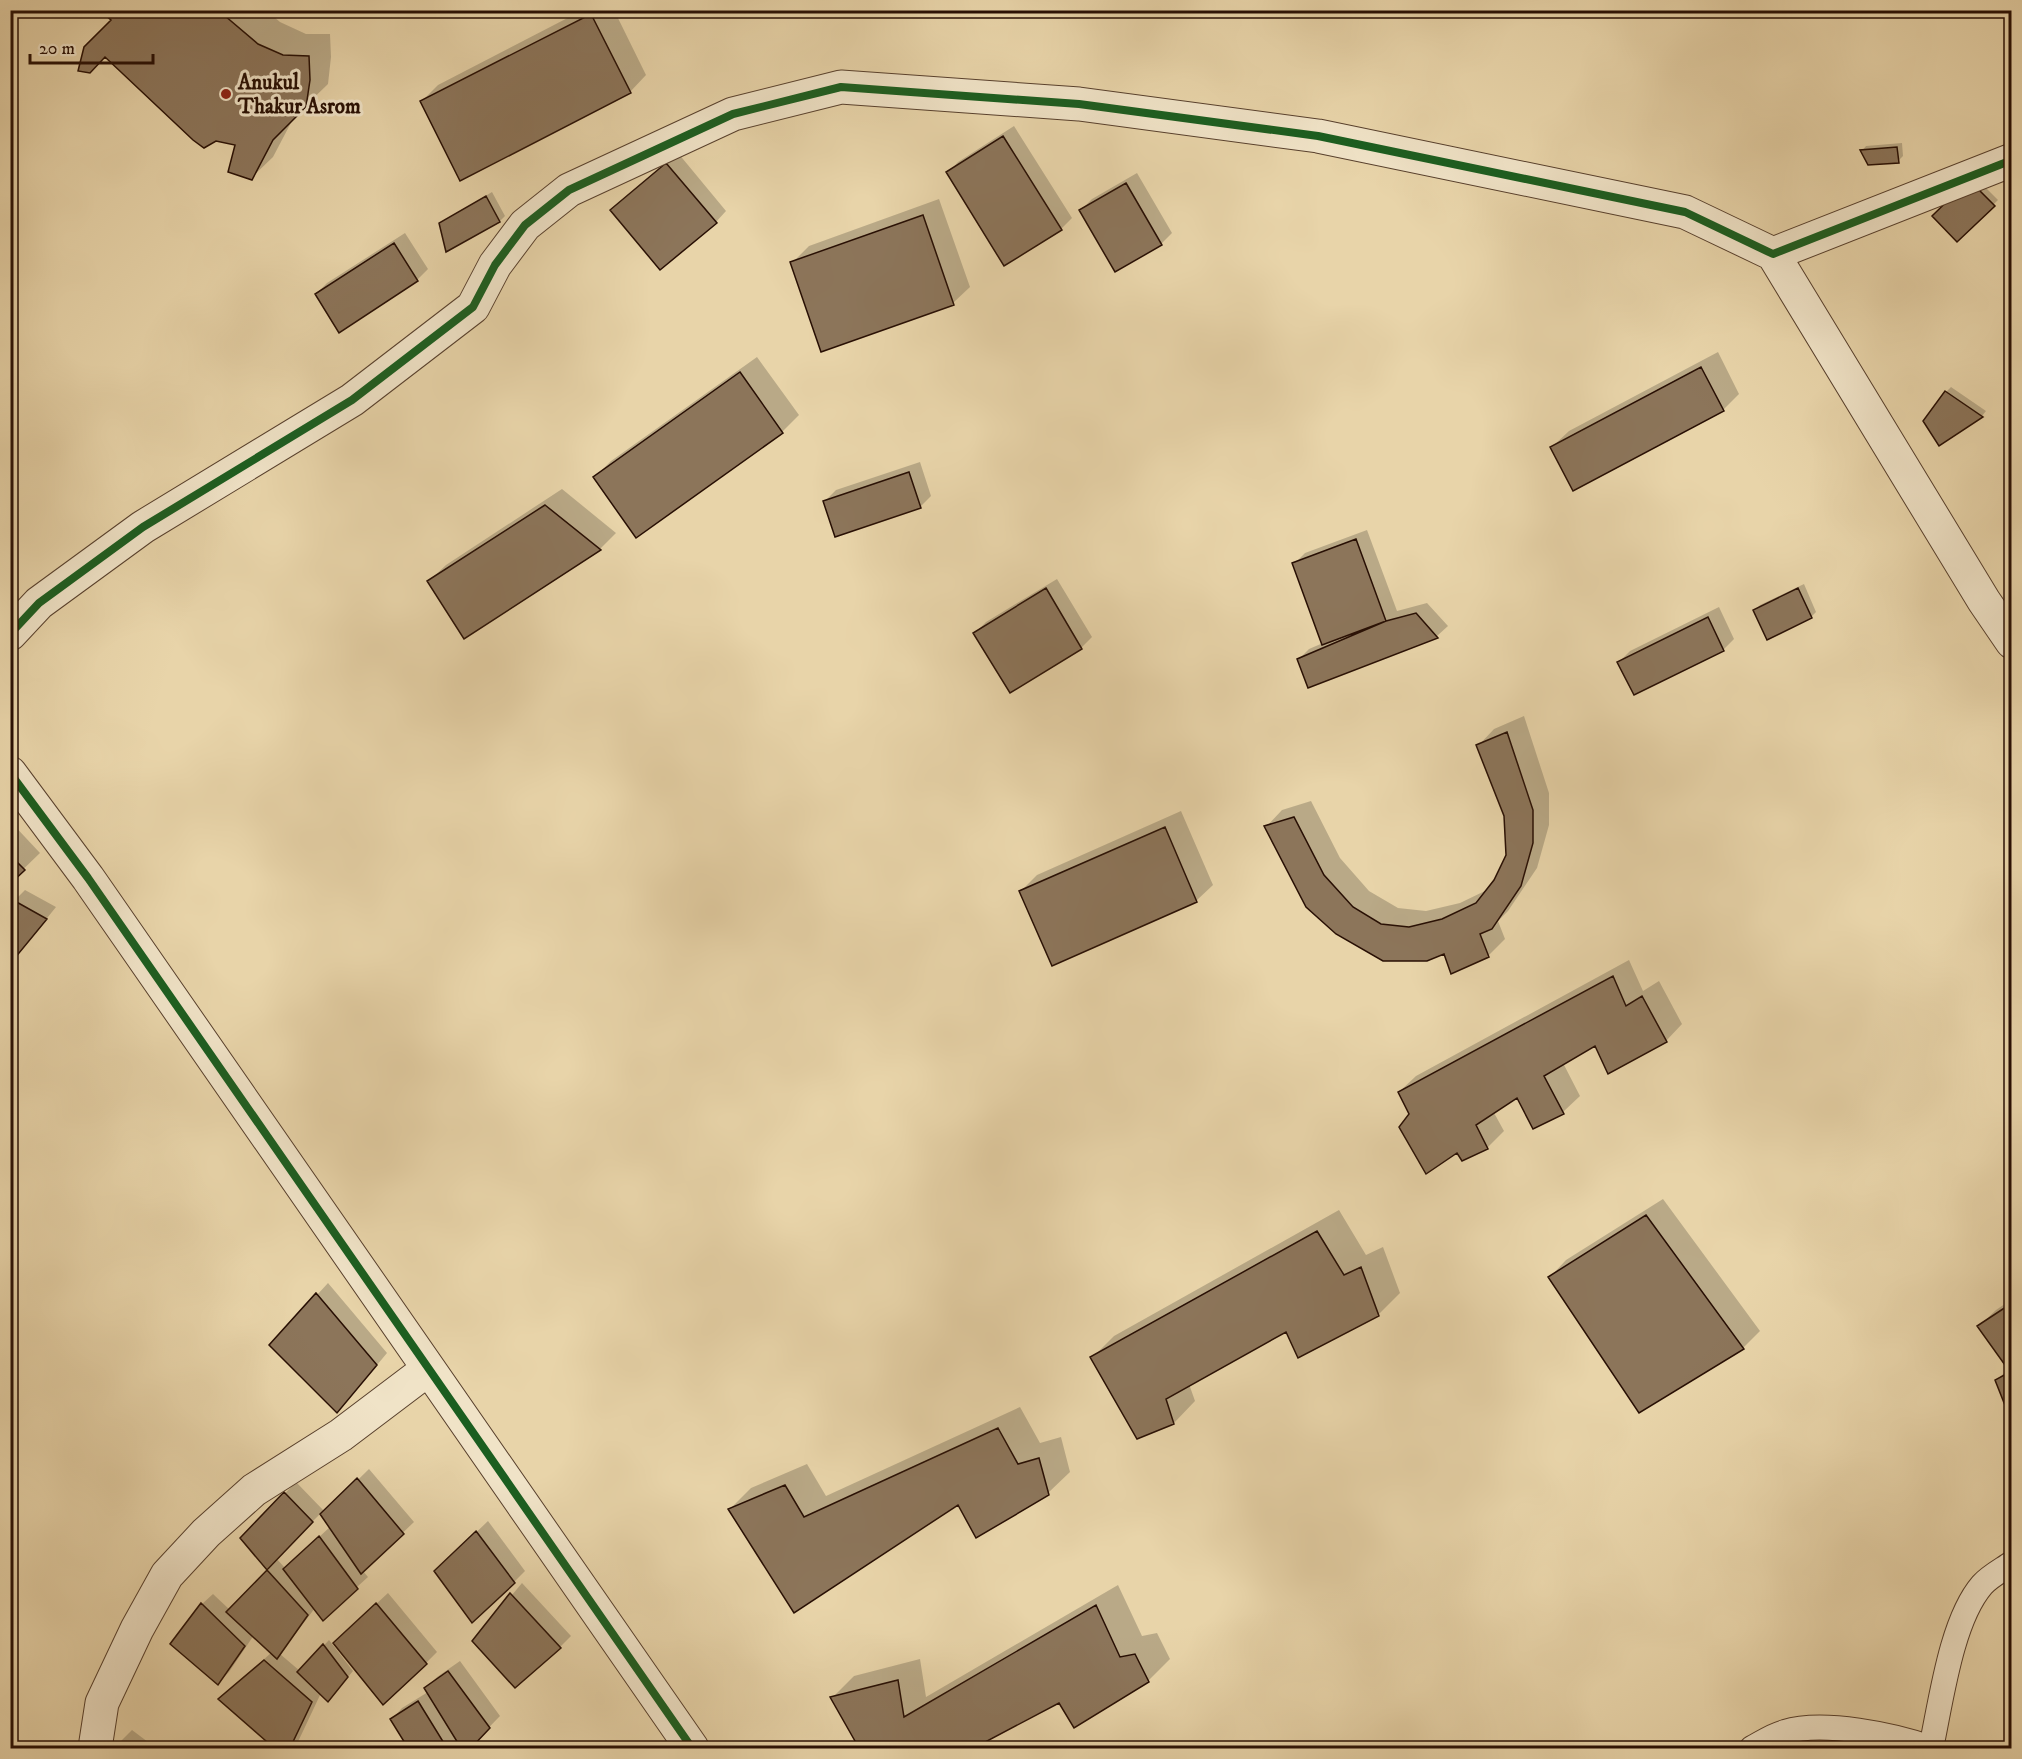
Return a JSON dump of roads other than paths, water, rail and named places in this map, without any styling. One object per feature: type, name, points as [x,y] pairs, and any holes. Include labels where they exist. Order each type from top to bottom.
[{"type":"street","points":[[10,634],[39,603],[143,527],[352,400],[473,307],[495,265],[525,225],[569,190],[734,114],[841,87],[1079,104],[1318,136],[1685,212],[1773,254],[1984,601],[2012,642]]},
{"type":"street","points":[[1773,254],[2012,160]]},
{"type":"street","points":[[10,772],[88,878],[692,1749]]},
{"type":"street","points":[[95,1749],[102,1703],[137,1629],[167,1575],[206,1533],[254,1490],[341,1435],[427,1370]]},
{"type":"lane","points":[[1752,1749],[1787,1731],[1837,1729],[1893,1736],[1931,1748],[1950,1659],[1964,1617],[1983,1584],[2012,1563]]},
{"type":"place","name":"Anukul Thakur Asrom","points":[[226,94]]}]
